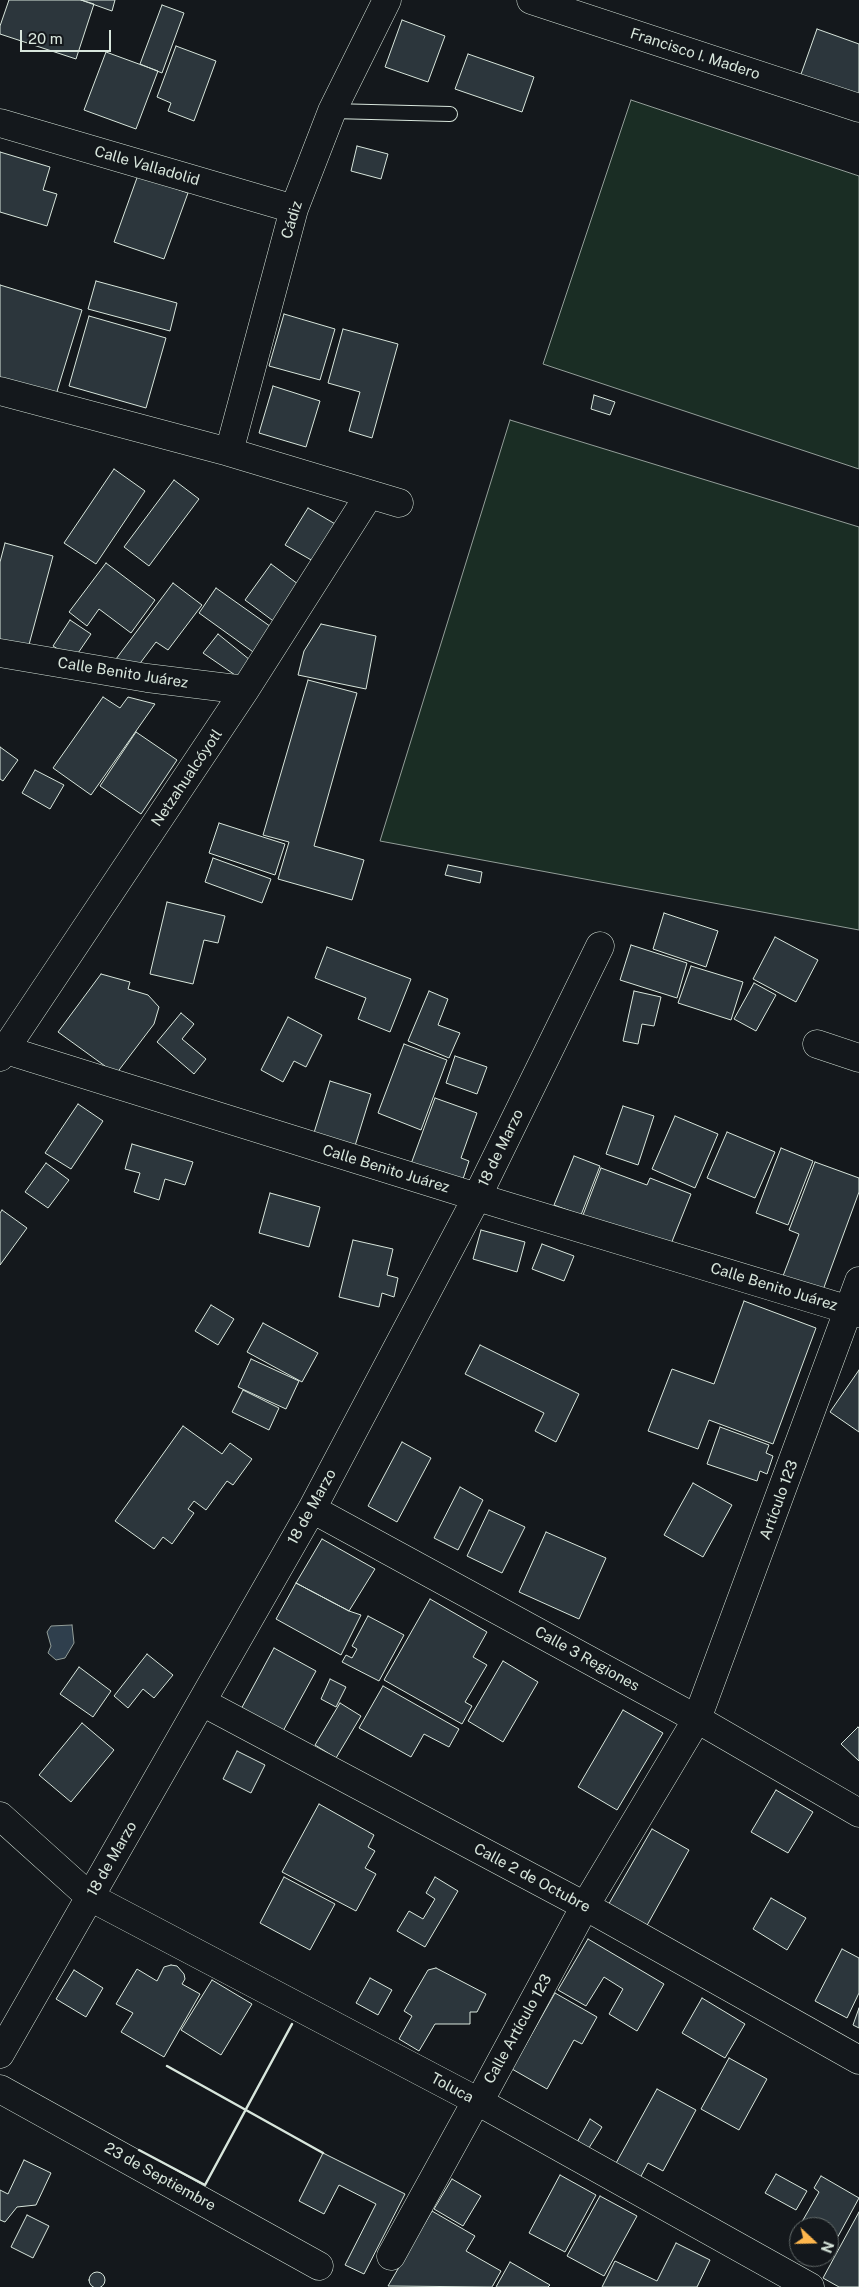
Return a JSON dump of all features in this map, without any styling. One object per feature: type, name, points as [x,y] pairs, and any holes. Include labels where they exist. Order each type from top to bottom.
[{"type":"street","name":"Cádiz","points":[[229,452],[294,209],[332,111],[387,0]]},
{"type":"street","name":"Francisco I. Madero","points":[[531,0],[859,108]]},
{"type":"street","name":"Calle Valladolid","points":[[0,123],[294,209]]},
{"type":"street","points":[[0,391],[229,452],[399,503]]},
{"type":"street","name":"Netzahualcóyotl","points":[[2,1052],[245,690],[369,495]]},
{"type":"street","name":"Calle Benito Juárez","points":[[0,653],[146,678],[245,690]]},
{"type":"street","name":"18 de Marzo","points":[[0,2054],[312,1509],[477,1197],[600,946]]},
{"type":"street","points":[[817,1044],[859,1058]]},
{"type":"street","name":"Calle Benito Juárez","points":[[2,1052],[854,1311]]},
{"type":"street","name":"Artículo 123","points":[[585,1906],[698,1719],[854,1311],[859,1280]]},
{"type":"street","name":"Calle 3 Regiones","points":[[312,1509],[698,1719],[859,1813]]},
{"type":"street","name":"Calle 2 de Octubre","points":[[202,1702],[585,1906],[859,2060]]},
{"type":"street","name":"Toluca","points":[[0,1816],[90,1897],[479,2102],[810,2287]]},
{"type":"street","name":"Calle Artículo 123","points":[[391,2256],[473,2107],[479,2102],[585,1906]]},
{"type":"street","name":"23 de Septiembre","points":[[0,2089],[319,2266]]},
{"type":"lane","points":[[332,111],[450,114]]},
{"type":"green space","points":[[631,100],[859,176],[859,469],[543,364]]},
{"type":"green space","points":[[510,420],[859,527],[859,930],[380,841]]},
{"type":"water","points":[[72,1625],[74,1643],[65,1658],[56,1660],[48,1653],[51,1646],[47,1632],[51,1626]]},
{"type":"building","points":[[9,0],[81,0],[94,4],[76,59],[0,34],[0,26]]},
{"type":"building","points":[[81,0],[115,0],[112,11]]},
{"type":"building","points":[[162,5],[184,13],[162,73],[140,64]]},
{"type":"building","points":[[402,20],[445,36],[428,82],[385,67]]},
{"type":"building","points":[[817,29],[859,44],[859,99],[800,77]]},
{"type":"building","points":[[176,46],[216,61],[194,121],[168,111],[171,103],[157,97]]},
{"type":"building","points":[[106,52],[158,71],[136,129],[84,110]]},
{"type":"building","points":[[468,54],[534,77],[522,112],[455,89]]},
{"type":"building","points":[[357,146],[388,154],[381,179],[351,171]]},
{"type":"building","points":[[0,152],[50,167],[43,190],[57,194],[47,226],[0,212]]},
{"type":"building","points":[[138,175],[188,193],[164,259],[114,242]]},
{"type":"building","points":[[96,281],[177,303],[170,331],[88,309]]},
{"type":"building","points":[[0,285],[82,310],[55,398],[0,381]]},
{"type":"building","points":[[284,314],[335,329],[320,380],[269,366]]},
{"type":"building","points":[[89,316],[166,338],[146,408],[69,386]]},
{"type":"building","points":[[343,329],[398,344],[372,438],[349,431],[360,392],[328,383]]},
{"type":"building","points":[[273,386],[320,401],[306,447],[259,433]]},
{"type":"building","points":[[594,395],[615,402],[610,415],[591,409]]},
{"type":"building","points":[[114,469],[145,491],[96,564],[64,543]]},
{"type":"building","points":[[174,480],[199,499],[149,566],[124,547]]},
{"type":"building","points":[[308,508],[342,528],[320,565],[285,545]]},
{"type":"building","points":[[5,543],[53,556],[27,652],[0,644],[0,562]]},
{"type":"building","points":[[106,563],[155,600],[131,633],[99,609],[87,626],[69,612]]},
{"type":"building","points":[[271,564],[302,587],[276,623],[245,600]]},
{"type":"building","points":[[173,583],[202,605],[168,650],[156,642],[135,670],[110,667]]},
{"type":"building","points":[[216,588],[274,629],[256,654],[199,613]]},
{"type":"building","points":[[70,620],[91,634],[74,659],[53,646]]},
{"type":"building","points":[[321,624],[376,636],[366,689],[298,675],[304,651]]},
{"type":"building","points":[[218,634],[250,660],[238,677],[203,653]]},
{"type":"building","points":[[308,680],[357,693],[314,846],[364,860],[352,900],[278,879],[289,842],[263,835]]},
{"type":"building","points":[[103,697],[120,708],[128,697],[155,704],[91,795],[53,768]]},
{"type":"building","points":[[136,732],[177,760],[141,814],[100,786]]},
{"type":"building","points":[[0,747],[18,760],[3,781],[0,779]]},
{"type":"building","points":[[35,770],[64,785],[50,809],[22,793]]},
{"type":"building","points":[[219,823],[285,844],[275,875],[209,853]]},
{"type":"building","points":[[213,858],[271,879],[262,903],[205,882]]},
{"type":"building","points":[[448,865],[482,872],[480,883],[445,875]]},
{"type":"building","points":[[167,902],[225,916],[218,943],[204,940],[193,984],[150,974]]},
{"type":"building","points":[[664,913],[718,931],[706,967],[653,949]]},
{"type":"building","points":[[775,937],[818,960],[796,1002],[753,979]]},
{"type":"building","points":[[631,945],[687,963],[677,998],[620,980]]},
{"type":"building","points":[[327,947],[411,979],[390,1032],[358,1019],[366,998],[315,978]]},
{"type":"building","points":[[691,966],[743,982],[731,1020],[678,1003]]},
{"type":"building","points":[[101,974],[130,982],[128,989],[148,995],[159,1007],[154,1024],[116,1074],[58,1032]]},
{"type":"building","points":[[754,983],[776,995],[756,1031],[734,1019]]},
{"type":"building","points":[[429,991],[448,999],[438,1025],[460,1033],[449,1058],[408,1041]]},
{"type":"building","points":[[634,991],[661,997],[654,1026],[642,1024],[638,1044],[623,1041]]},
{"type":"building","points":[[181,1013],[194,1024],[182,1039],[206,1059],[194,1074],[157,1042]]},
{"type":"building","points":[[288,1017],[322,1035],[306,1067],[294,1061],[283,1082],[261,1070]]},
{"type":"building","points":[[404,1044],[447,1060],[421,1130],[378,1113]]},
{"type":"building","points":[[455,1056],[487,1067],[477,1094],[446,1083]]},
{"type":"building","points":[[330,1081],[371,1094],[354,1149],[313,1136]]},
{"type":"building","points":[[435,1098],[477,1113],[461,1158],[469,1161],[462,1182],[411,1164]]},
{"type":"building","points":[[78,1104],[103,1121],[71,1169],[45,1153]]},
{"type":"building","points":[[623,1106],[654,1116],[638,1165],[606,1154]]},
{"type":"building","points":[[675,1116],[718,1134],[695,1188],[652,1169]]},
{"type":"building","points":[[727,1132],[775,1152],[755,1198],[707,1178]]},
{"type":"building","points":[[132,1144],[193,1162],[185,1185],[165,1179],[159,1200],[134,1192],[140,1173],[125,1169]]},
{"type":"building","points":[[781,1148],[813,1161],[788,1225],[756,1213]]},
{"type":"building","points":[[574,1156],[600,1166],[581,1215],[554,1205]]},
{"type":"building","points":[[815,1162],[859,1178],[859,1192],[823,1290],[783,1276],[799,1234],[789,1230]]},
{"type":"building","points":[[46,1163],[69,1180],[48,1208],[25,1192]]},
{"type":"building","points":[[601,1168],[647,1185],[650,1178],[691,1194],[669,1249],[583,1215]]},
{"type":"building","points":[[270,1193],[320,1207],[309,1247],[259,1233]]},
{"type":"building","points":[[2,1210],[27,1228],[0,1265],[0,1213]]},
{"type":"building","points":[[481,1230],[525,1242],[517,1272],[473,1259]]},
{"type":"building","points":[[353,1240],[393,1249],[387,1275],[398,1278],[394,1297],[382,1293],[379,1307],[339,1297]]},
{"type":"building","points":[[542,1244],[574,1256],[564,1281],[532,1269]]},
{"type":"building","points":[[744,1301],[816,1328],[773,1444],[709,1420],[698,1449],[648,1431],[672,1369],[714,1384]]},
{"type":"building","points":[[211,1305],[234,1319],[218,1345],[195,1331]]},
{"type":"building","points":[[263,1323],[318,1353],[302,1382],[247,1352]]},
{"type":"building","points":[[480,1345],[579,1394],[556,1442],[535,1431],[544,1413],[465,1374]]},
{"type":"building","points":[[251,1359],[299,1381],[286,1409],[238,1387]]},
{"type":"building","points":[[859,1370],[859,1432],[830,1412]]},
{"type":"building","points":[[243,1390],[279,1408],[269,1430],[232,1412]]},
{"type":"building","points":[[183,1426],[222,1454],[230,1443],[252,1459],[233,1485],[227,1481],[206,1510],[194,1501],[188,1509],[194,1513],[172,1544],[163,1537],[154,1549],[115,1521]]},
{"type":"building","points":[[720,1427],[769,1445],[766,1453],[773,1456],[767,1474],[760,1471],[757,1481],[707,1464]]},
{"type":"building","points":[[402,1442],[431,1458],[397,1522],[368,1506]]},
{"type":"building","points":[[693,1483],[732,1505],[703,1557],[664,1535]]},
{"type":"building","points":[[460,1487],[483,1500],[458,1550],[434,1538]]},
{"type":"building","points":[[489,1510],[525,1527],[502,1573],[467,1556]]},
{"type":"building","points":[[546,1532],[606,1558],[579,1619],[519,1592]]},
{"type":"building","points":[[322,1539],[375,1569],[349,1611],[296,1583]]},
{"type":"building","points":[[296,1583],[349,1611],[361,1615],[341,1655],[276,1619]]},
{"type":"building","points":[[430,1599],[487,1632],[473,1657],[487,1665],[465,1702],[472,1706],[462,1724],[384,1680]]},
{"type":"building","points":[[368,1616],[404,1635],[379,1681],[342,1662],[346,1655],[352,1658],[357,1649],[352,1646]]},
{"type":"building","points":[[274,1648],[316,1671],[282,1733],[240,1711]]},
{"type":"building","points":[[147,1654],[173,1675],[154,1698],[143,1689],[128,1708],[114,1696]]},
{"type":"building","points":[[503,1661],[538,1682],[503,1742],[468,1721]]},
{"type":"building","points":[[79,1667],[111,1691],[93,1717],[60,1694]]},
{"type":"building","points":[[330,1679],[346,1687],[336,1707],[321,1699]]},
{"type":"building","points":[[383,1686],[459,1729],[449,1747],[424,1734],[411,1757],[359,1728]]},
{"type":"building","points":[[340,1703],[361,1716],[336,1758],[315,1745]]},
{"type":"building","points":[[623,1710],[663,1733],[617,1810],[578,1787]]},
{"type":"building","points":[[82,1723],[114,1750],[71,1802],[39,1775]]},
{"type":"building","points":[[859,1728],[859,1761],[841,1744]]},
{"type":"building","points":[[237,1751],[265,1765],[251,1793],[223,1779]]},
{"type":"building","points":[[776,1790],[813,1812],[788,1853],[751,1832]]},
{"type":"building","points":[[319,1804],[374,1835],[368,1847],[375,1851],[365,1868],[376,1874],[356,1911],[282,1872]]},
{"type":"building","points":[[652,1829],[689,1850],[645,1929],[607,1907]]},
{"type":"building","points":[[284,1877],[335,1904],[310,1950],[260,1923]]},
{"type":"building","points":[[435,1877],[458,1891],[425,1947],[397,1931],[409,1911],[423,1919],[435,1899],[426,1893]]},
{"type":"building","points":[[771,1898],[806,1918],[787,1950],[753,1929]]},
{"type":"building","points":[[588,1939],[664,1984],[637,2031],[609,2014],[623,1989],[604,1977],[586,2006],[558,1990]]},
{"type":"building","points":[[842,1949],[859,1958],[859,1993],[847,2018],[815,2001]]},
{"type":"building","points":[[177,1966],[184,1974],[185,1979],[182,1984],[200,1994],[164,2057],[121,2032],[133,2013],[116,2004],[137,1969],[157,1981],[164,1967]]},
{"type":"building","points":[[436,1968],[486,1994],[477,2012],[470,2012],[470,2024],[435,2024],[419,2051],[399,2039],[412,2016],[404,2011],[428,1970]]},
{"type":"building","points":[[74,1970],[103,1988],[86,2017],[56,1999]]},
{"type":"building","points":[[370,1978],[392,1990],[378,2015],[356,2003]]},
{"type":"building","points":[[212,1980],[252,2004],[221,2055],[181,2030]]},
{"type":"building","points":[[555,1993],[597,2017],[582,2044],[574,2040],[547,2089],[512,2069]]},
{"type":"building","points":[[702,1998],[745,2024],[725,2058],[682,2033]]},
{"type":"building","points":[[859,2008],[859,2028],[853,2025]]},
{"type":"building","points":[[729,2058],[767,2079],[739,2130],[701,2109]]},
{"type":"building","points":[[657,2089],[696,2110],[663,2171],[648,2163],[640,2178],[615,2165]]},
{"type":"building","points":[[590,2119],[602,2127],[587,2151],[576,2144]]},
{"type":"building","points":[[323,2153],[405,2194],[364,2274],[345,2265],[376,2204],[339,2185],[324,2214],[299,2201]]},
{"type":"building","points":[[24,2160],[51,2173],[36,2205],[17,2207],[5,2222],[0,2220],[0,2190],[8,2194]]},
{"type":"building","points":[[776,2174],[807,2191],[796,2210],[765,2193]]},
{"type":"building","points":[[560,2175],[596,2195],[565,2252],[529,2233]]},
{"type":"building","points":[[821,2176],[859,2198],[839,2235],[839,2217],[805,2217],[819,2192],[814,2188]]},
{"type":"building","points":[[452,2179],[481,2196],[463,2226],[434,2209]]},
{"type":"building","points":[[600,2196],[637,2216],[604,2276],[567,2256]]},
{"type":"building","points":[[432,2211],[475,2236],[466,2251],[501,2271],[492,2287],[388,2286]]},
{"type":"building","points":[[859,2212],[859,2287],[839,2287],[823,2278],[829,2267],[839,2267],[839,2249]]},
{"type":"building","points":[[27,2215],[49,2226],[33,2258],[11,2247]]},
{"type":"building","points":[[676,2243],[710,2260],[697,2287],[602,2287],[615,2261],[657,2281]]},
{"type":"building","points":[[510,2262],[550,2285],[548,2287],[496,2287]]},
{"type":"building","points":[[97,2272],[103,2274],[105,2280],[103,2286],[97,2288],[91,2286],[89,2280],[91,2274]]},
{"type":"wall","points":[[139,2150],[205,2185],[292,2024]]},
{"type":"wall","points":[[167,2066],[323,2153]]}]
